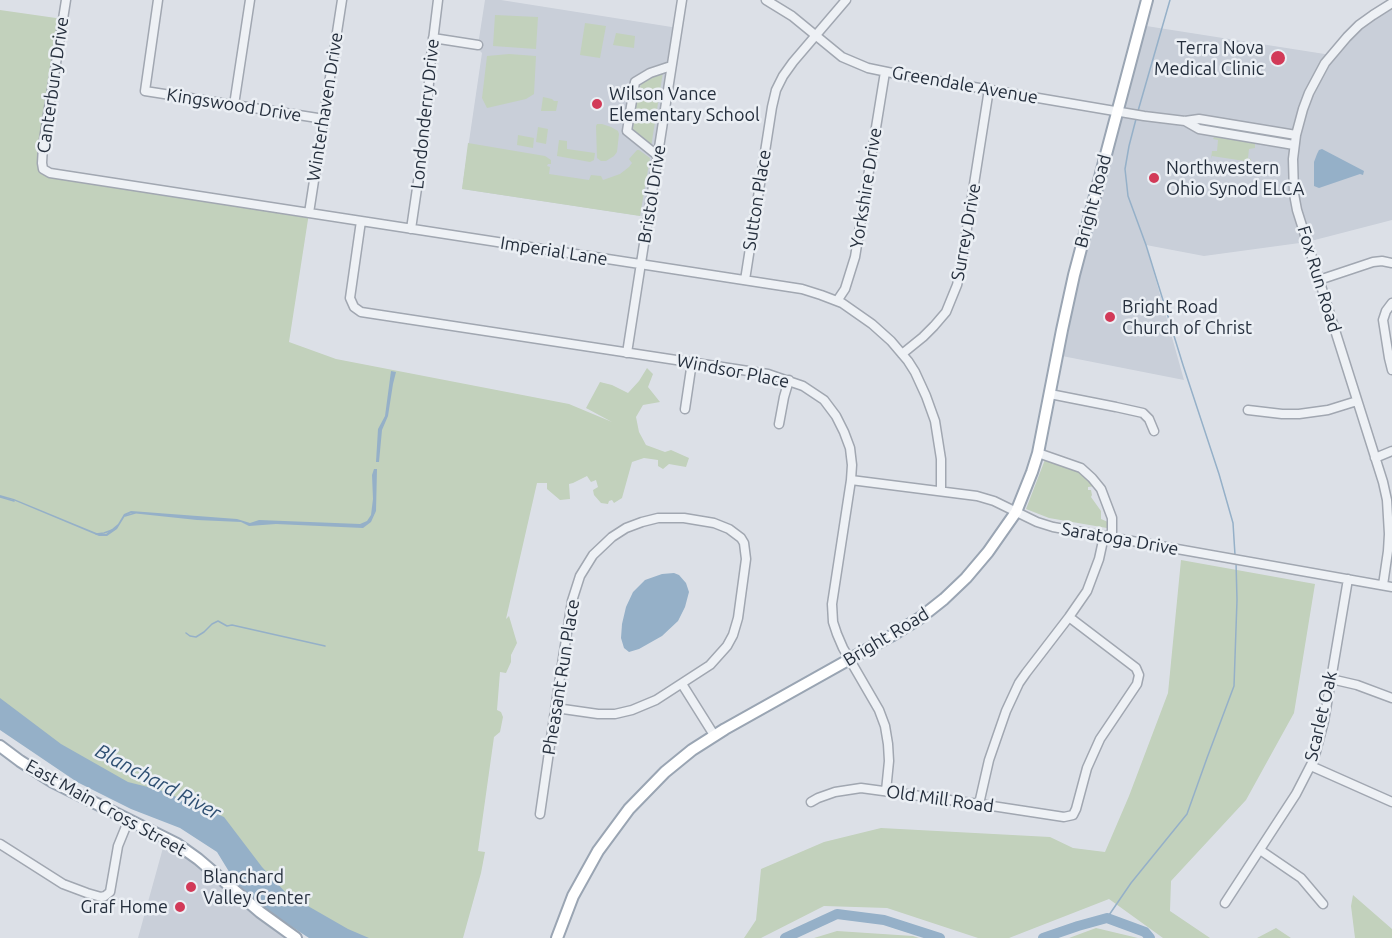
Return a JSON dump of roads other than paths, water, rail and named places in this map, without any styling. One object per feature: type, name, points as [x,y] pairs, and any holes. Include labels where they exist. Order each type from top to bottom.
[{"type":"main road","name":"Bright Road","points":[[557,938],[581,881],[598,851],[618,822],[665,772],[714,735],[910,625],[944,599],[977,565],[1016,512],[1038,453],[1074,275],[1147,0]]},
{"type":"main road","name":"East Main Cross Street","points":[[0,746],[53,782],[166,837],[188,851],[260,912],[296,938]]},
{"type":"street","name":"Canterbury Drive","points":[[43,169],[43,146],[66,0]]},
{"type":"street","name":"Kingswood Drive","points":[[158,0],[145,91],[324,119]]},
{"type":"street","points":[[234,105],[250,0]]},
{"type":"street","name":"Winterhaven Drive","points":[[309,213],[342,0]]},
{"type":"street","name":"Londonderry Drive","points":[[411,229],[425,134],[438,0]]},
{"type":"street","name":"Bristol Drive","points":[[627,353],[682,0]]},
{"type":"street","name":"Greendale Avenue","points":[[766,0],[792,16],[835,52],[868,68],[1144,116],[1185,121],[1199,119],[1296,135]]},
{"type":"street","name":"Sutton Place","points":[[745,280],[774,99],[783,76],[846,0]]},
{"type":"street","name":"Fox Run Road","points":[[1387,586],[1389,500],[1298,210],[1293,177],[1296,135],[1303,109],[1317,77],[1331,55],[1359,25],[1392,3]]},
{"type":"street","points":[[433,38],[478,45]]},
{"type":"street","points":[[657,156],[627,131],[634,82],[650,73],[671,66]]},
{"type":"street","name":"Yorkshire Drive","points":[[837,301],[845,289],[855,257],[885,72]]},
{"type":"street","name":"Surrey Drive","points":[[902,354],[923,337],[946,312],[955,291],[960,273],[989,90]]},
{"type":"street","name":"Greendale Avenue","points":[[1185,121],[1199,129],[1294,145]]},
{"type":"street","name":"Imperial Lane","points":[[43,169],[54,174],[745,280],[802,289],[821,295],[837,301],[872,324],[902,354],[920,382],[935,422],[941,459],[941,491]]},
{"type":"street","name":"Windsor Place","points":[[361,221],[350,298],[357,310],[370,314],[768,374],[803,386],[824,400],[844,432],[850,448],[852,465],[832,604],[834,626],[843,648],[879,710],[885,726],[889,761],[886,791]]},
{"type":"street","points":[[1319,280],[1373,262],[1392,263]]},
{"type":"street","points":[[1392,303],[1383,320],[1392,370]]},
{"type":"street","points":[[685,409],[692,362]]},
{"type":"street","points":[[779,424],[789,380]]},
{"type":"street","points":[[1050,394],[1135,410],[1143,413],[1149,419],[1154,431]]},
{"type":"street","points":[[1248,410],[1299,414],[1328,410],[1357,401]]},
{"type":"street","points":[[1375,458],[1392,451]]},
{"type":"street","points":[[980,804],[993,743],[1002,719],[1015,691],[1038,656],[1069,617],[1090,583],[1108,536],[1112,518],[1101,489],[1092,477],[1081,468],[1038,453]]},
{"type":"street","name":"Saratoga Drive","points":[[851,480],[986,498],[1045,525],[1387,586]]},
{"type":"street","name":"Pheasant Run Place","points":[[540,814],[572,601],[580,576],[593,555],[612,537],[626,528],[650,520],[675,518],[722,526],[741,538],[745,550],[745,572],[739,610],[736,627],[729,642],[710,665],[682,684]]},
{"type":"street","name":"Scarlet Oak","points":[[1225,903],[1296,794],[1311,766],[1319,743],[1348,579]]},
{"type":"street","name":"Old Mill Road","points":[[811,802],[826,794],[861,788],[1064,817],[1071,816],[1075,812],[1087,768],[1100,739],[1137,684],[1139,675],[1136,668],[1069,617]]},
{"type":"street","points":[[1331,679],[1357,685],[1392,698]]},
{"type":"street","points":[[556,708],[598,714],[624,712],[648,704],[682,684],[714,735]]},
{"type":"street","points":[[1311,766],[1392,802]]},
{"type":"street","points":[[0,844],[63,884],[101,897],[110,892],[118,846],[129,819]]},
{"type":"street","points":[[1260,850],[1300,878],[1323,904]]},
{"type":"water","points":[[1322,149],[1364,171],[1363,175],[1360,174],[1319,188],[1314,186],[1314,162],[1319,150]]},
{"type":"water","points":[[391,371],[396,372],[388,416],[382,430],[379,462],[376,462],[378,429],[385,416]]},
{"type":"water","points":[[374,469],[377,469],[376,511],[371,522],[363,528],[276,524],[249,526],[241,522],[131,513],[125,516],[117,529],[107,536],[99,536],[13,500],[0,497],[0,495],[14,499],[99,534],[106,534],[118,524],[124,514],[131,511],[237,519],[250,523],[259,520],[360,524],[367,521],[371,515]]},
{"type":"water","points":[[674,573],[686,583],[689,592],[678,621],[662,636],[629,652],[624,648],[621,638],[626,607],[633,592],[645,580],[662,574]]},
{"type":"water","points":[[0,698],[61,744],[128,782],[160,790],[224,817],[262,867],[287,894],[348,929],[369,938],[309,938],[263,908],[239,888],[217,852],[180,828],[131,809],[77,782],[0,730]]},
{"type":"waterway","points":[[1138,111],[1170,0]]},
{"type":"waterway","points":[[1136,119],[1125,169],[1128,196],[1146,245],[1219,474],[1233,523],[1235,555]]},
{"type":"waterway","points":[[0,497],[14,501]]},
{"type":"waterway","points":[[125,516],[135,513]]},
{"type":"waterway","points":[[96,534],[112,530]]},
{"type":"waterway","points":[[1107,918],[1131,883],[1187,814],[1234,686],[1236,562]]},
{"type":"waterway","points":[[186,633],[196,637],[218,621],[227,626],[232,625],[325,646]]},
{"type":"waterway","name":"Blanchard River","points":[[785,938],[837,914],[884,920],[940,938]]},
{"type":"waterway","name":"Blanchard River","points":[[1043,938],[1107,918],[1145,932],[1150,938]]},
{"type":"place","name":"Terra Nova Medical Clinic","points":[[1278,58]]},
{"type":"place","name":"Wilson Vance Elementary School","points":[[597,104]]},
{"type":"place","name":"Northwestern Ohio Synod ELCA","points":[[1154,178]]},
{"type":"place","name":"Bright Road Church of Christ","points":[[1110,317]]},
{"type":"place","name":"Blanchard Valley Center","points":[[191,887]]},
{"type":"place","name":"Graf Home","points":[[180,907]]}]
